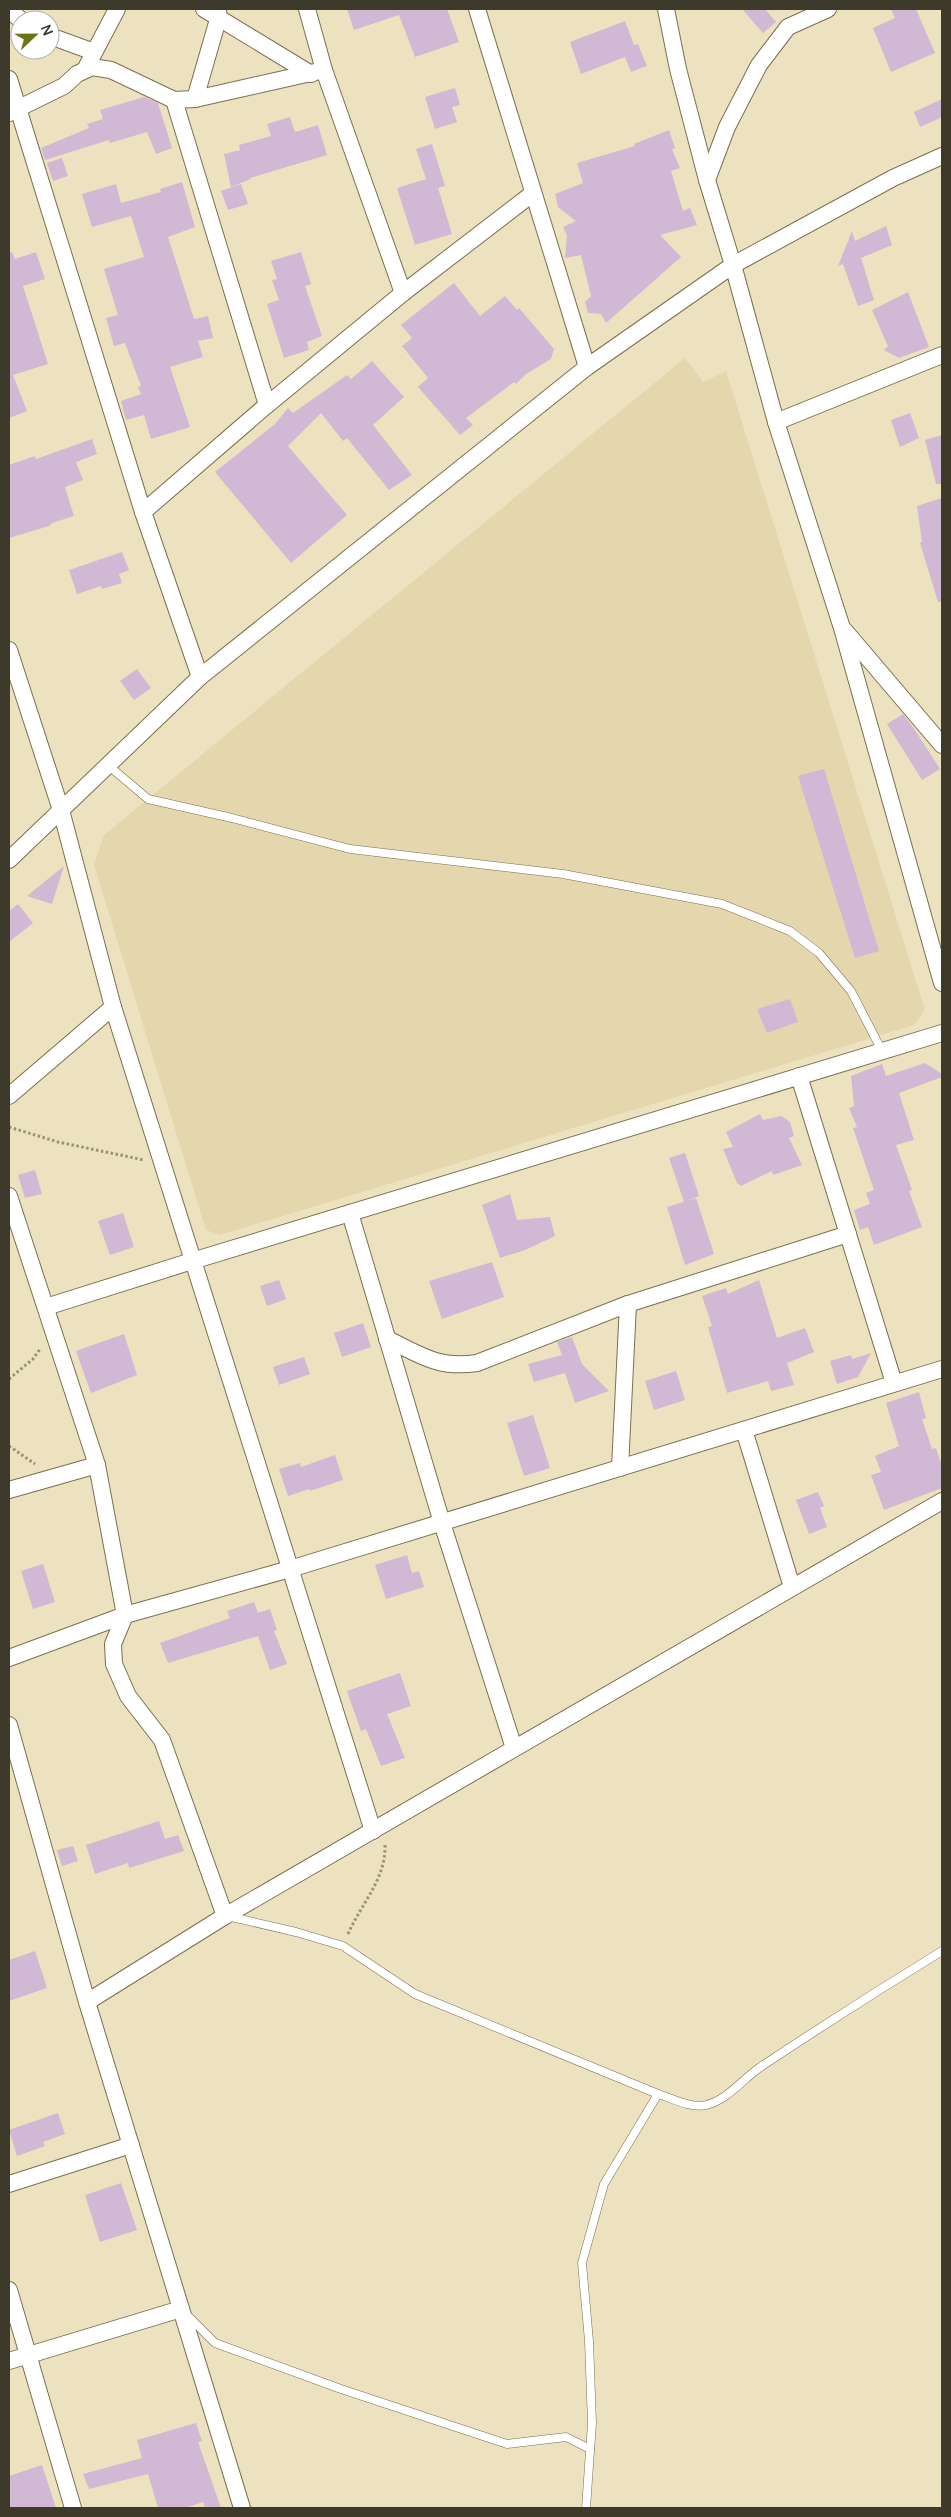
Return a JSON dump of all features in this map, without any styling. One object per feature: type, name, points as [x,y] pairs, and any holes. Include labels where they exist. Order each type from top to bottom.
[{"type":"street","points":[[86,68],[117,9]]},
{"type":"street","points":[[204,9],[218,12],[318,72]]},
{"type":"street","points":[[307,9],[318,72],[403,293]]},
{"type":"street","points":[[477,9],[586,366]]},
{"type":"street","points":[[666,9],[678,69],[707,180],[733,264],[776,422],[842,628],[942,983]]},
{"type":"street","points":[[707,180],[727,127],[758,65],[788,27],[828,9]]},
{"type":"street","points":[[195,99],[218,12]]},
{"type":"street","points":[[60,40],[94,52]]},
{"type":"street","points":[[14,112],[64,86],[86,68],[92,66],[111,70],[174,100],[195,99],[318,72]]},
{"type":"street","points":[[9,79],[14,112],[143,512],[200,677]]},
{"type":"street","points":[[174,100],[267,404]]},
{"type":"street","points":[[9,860],[200,677],[586,366],[733,264],[893,178],[942,156]]},
{"type":"street","points":[[143,512],[267,404],[403,293],[532,194]]},
{"type":"street","points":[[776,422],[942,355]]},
{"type":"street","points":[[842,628],[942,745]]},
{"type":"street","points":[[9,650],[61,810],[113,1007],[192,1261],[290,1570],[378,1827]]},
{"type":"street","points":[[931,942],[942,963]]},
{"type":"street","points":[[9,1096],[113,1007]]},
{"type":"street","points":[[46,1307],[942,1033]]},
{"type":"street","points":[[800,1076],[894,1383]]},
{"type":"street","points":[[9,1196],[97,1465],[126,1615],[113,1644],[114,1664],[128,1696],[162,1740],[226,1916]]},
{"type":"street","points":[[350,1213],[442,1523],[514,1748]]},
{"type":"street","points":[[387,1339],[435,1362],[458,1366],[477,1363],[628,1304],[848,1234]]},
{"type":"street","points":[[620,1468],[628,1304]]},
{"type":"street","points":[[9,1658],[126,1615],[290,1570],[894,1383],[942,1370]]},
{"type":"street","points":[[744,1430],[792,1587]]},
{"type":"street","points":[[9,1490],[97,1465]]},
{"type":"street","points":[[87,2002],[226,1916],[378,1827],[942,1502]]},
{"type":"street","points":[[9,1725],[87,2002],[242,2508]]},
{"type":"street","points":[[9,2184],[131,2146]]},
{"type":"street","points":[[9,2290],[73,2508]]},
{"type":"street","points":[[9,2361],[181,2309]]},
{"type":"lane","points":[[109,766],[148,799],[232,818],[350,850],[563,874],[722,904],[790,931],[819,953],[851,991],[882,1052]]},
{"type":"lane","points":[[226,1916],[296,1932],[343,1946],[415,1994],[658,2094],[697,2105],[705,2105],[721,2098],[757,2070],[818,2028],[942,1951]]},
{"type":"lane","points":[[586,2508],[592,2423],[589,2341],[582,2262],[604,2184],[658,2094]]},
{"type":"lane","points":[[181,2309],[215,2343],[341,2389],[507,2444],[566,2437],[590,2449]]},
{"type":"path","points":[[9,1127],[87,1149],[162,1164]]},
{"type":"path","points":[[9,1446],[38,1466]]},
{"type":"path","points":[[343,1946],[356,1916],[380,1877],[385,1848],[378,1827]]},
{"type":"shaded area","points":[[685,358],[703,382],[726,371],[925,1010],[914,1025],[220,1235],[206,1230],[94,865],[104,835]]},
{"type":"building","points":[[347,9],[447,9],[459,42],[415,57],[399,15],[354,30]]},
{"type":"building","points":[[742,9],[765,9],[776,22],[763,33]]},
{"type":"building","points":[[891,9],[916,9],[935,53],[891,72],[873,28],[895,18]]},
{"type":"building","points":[[625,21],[634,45],[638,44],[647,66],[631,72],[625,57],[581,74],[570,42]]},
{"type":"building","points":[[455,88],[460,105],[452,107],[457,122],[435,129],[425,97]]},
{"type":"building","points":[[144,97],[158,103],[172,148],[156,154],[147,132],[110,143],[109,140],[45,160],[41,148],[89,128],[87,124],[103,119],[100,110]]},
{"type":"building","points":[[942,99],[942,117],[920,127],[914,112]]},
{"type":"building","points":[[290,117],[295,132],[318,125],[327,155],[250,178],[231,187],[224,154],[240,150],[239,145],[271,136],[267,124]]},
{"type":"building","points":[[669,130],[675,148],[672,149],[680,168],[671,171],[683,211],[690,208],[697,225],[660,235],[681,257],[606,323],[601,314],[588,313],[585,302],[591,296],[581,255],[565,258],[567,235],[563,227],[576,221],[558,207],[555,194],[583,183],[577,163],[635,146],[634,144]]},
{"type":"building","points":[[432,144],[445,186],[438,188],[452,234],[415,245],[397,188],[426,179],[416,149]]},
{"type":"building","points":[[62,158],[68,176],[53,181],[47,163]]},
{"type":"building","points":[[182,182],[195,227],[168,237],[194,319],[208,316],[213,338],[198,341],[203,357],[170,367],[190,427],[151,439],[144,415],[126,420],[121,401],[141,394],[138,387],[141,386],[125,343],[114,346],[106,318],[118,315],[104,269],[144,257],[131,216],[92,227],[82,194],[116,184],[121,203],[161,192],[160,189]]},
{"type":"building","points":[[241,184],[248,204],[228,210],[221,191]]},
{"type":"building","points":[[886,226],[892,245],[861,258],[874,300],[858,306],[843,264],[838,266],[852,231],[855,241]]},
{"type":"building","points":[[9,252],[12,252],[15,259],[36,252],[45,279],[23,286],[48,364],[13,375],[27,411],[9,418]]},
{"type":"building","points":[[301,252],[311,284],[305,286],[322,336],[307,342],[309,350],[284,358],[267,304],[279,300],[272,280],[277,279],[271,261]]},
{"type":"building","points":[[454,283],[480,316],[505,296],[517,310],[519,308],[554,349],[551,359],[526,374],[516,384],[514,382],[466,418],[473,425],[460,435],[418,387],[428,378],[402,346],[412,338],[401,325]]},
{"type":"building","points":[[908,292],[929,347],[899,358],[884,350],[888,346],[872,310]]},
{"type":"building","points":[[372,361],[404,397],[373,425],[412,475],[389,490],[347,438],[343,441],[321,413],[288,446],[347,515],[291,563],[215,472],[275,424],[288,408],[293,413],[347,375],[351,379]]},
{"type":"building","points":[[910,413],[919,438],[900,447],[891,420]]},
{"type":"building","points":[[942,435],[942,484],[936,484],[925,440]]},
{"type":"building","points":[[92,439],[97,454],[76,462],[83,480],[65,487],[74,516],[9,538],[9,465],[35,456],[36,459]]},
{"type":"building","points":[[942,498],[942,602],[938,602],[920,543],[922,542],[917,506]]},
{"type":"building","points":[[122,552],[129,570],[119,574],[122,583],[102,589],[101,586],[77,594],[69,570]]},
{"type":"building","points":[[137,669],[151,688],[134,700],[120,681]]},
{"type":"building","points":[[903,714],[940,769],[922,780],[887,724]]},
{"type":"building","points":[[824,769],[879,951],[855,958],[798,776]]},
{"type":"building","points":[[64,866],[52,904],[27,896]]},
{"type":"building","points":[[18,904],[33,923],[9,942],[9,911]]},
{"type":"building","points":[[790,999],[798,1022],[767,1033],[757,1009]]},
{"type":"building","points":[[925,1063],[942,1074],[942,1077],[899,1093],[914,1140],[896,1145],[912,1190],[909,1191],[922,1227],[874,1245],[868,1227],[860,1230],[854,1210],[870,1204],[866,1193],[874,1190],[853,1128],[857,1127],[849,1108],[854,1106],[851,1076],[882,1064],[886,1076]]},
{"type":"building","points":[[760,1114],[763,1120],[781,1116],[790,1122],[794,1136],[789,1138],[802,1165],[773,1175],[772,1171],[741,1186],[737,1183],[723,1149],[733,1147],[726,1132]]},
{"type":"building","points":[[685,1153],[699,1196],[684,1202],[669,1158]]},
{"type":"building","points":[[35,1170],[42,1194],[25,1198],[18,1175]]},
{"type":"building","points":[[510,1194],[517,1220],[550,1217],[555,1236],[525,1250],[500,1258],[482,1205]]},
{"type":"building","points":[[696,1198],[714,1254],[685,1265],[667,1207]]},
{"type":"building","points":[[123,1213],[134,1247],[110,1255],[98,1221]]},
{"type":"building","points":[[492,1262],[504,1297],[442,1319],[429,1281]]},
{"type":"building","points":[[279,1280],[286,1299],[267,1306],[260,1286]]},
{"type":"building","points":[[759,1280],[777,1338],[805,1328],[814,1352],[787,1363],[794,1385],[771,1391],[768,1381],[727,1393],[708,1327],[712,1326],[702,1296],[726,1288],[728,1294]]},
{"type":"building","points":[[363,1323],[371,1347],[342,1357],[334,1333]]},
{"type":"building","points":[[124,1334],[137,1375],[91,1393],[76,1351]]},
{"type":"building","points":[[572,1337],[582,1364],[609,1391],[575,1403],[565,1373],[534,1382],[528,1364],[562,1355],[557,1342]]},
{"type":"building","points":[[871,1353],[858,1377],[837,1384],[830,1361],[851,1355],[852,1359]]},
{"type":"building","points":[[304,1357],[310,1374],[279,1385],[273,1367]]},
{"type":"building","points":[[676,1371],[685,1400],[654,1410],[645,1381]]},
{"type":"building","points":[[919,1392],[926,1418],[922,1419],[932,1449],[936,1448],[942,1466],[942,1488],[884,1510],[871,1475],[881,1472],[875,1456],[899,1446],[886,1403]]},
{"type":"building","points":[[533,1415],[550,1468],[524,1476],[507,1423]]},
{"type":"building","points":[[335,1455],[343,1480],[288,1496],[279,1469],[300,1463],[301,1467]]},
{"type":"building","points":[[818,1492],[824,1506],[820,1508],[827,1527],[809,1534],[796,1500]]},
{"type":"building","points":[[407,1555],[412,1573],[419,1571],[424,1587],[386,1599],[375,1565]]},
{"type":"building","points":[[43,1564],[55,1602],[33,1609],[21,1571]]},
{"type":"building","points":[[254,1602],[258,1613],[270,1609],[277,1630],[274,1631],[287,1664],[270,1670],[258,1636],[168,1663],[160,1643],[230,1618],[227,1611]]},
{"type":"building","points":[[400,1673],[411,1706],[387,1714],[405,1758],[381,1766],[366,1729],[361,1731],[347,1691]]},
{"type":"building","points":[[159,1821],[165,1839],[178,1835],[184,1851],[129,1868],[128,1863],[95,1874],[86,1845]]},
{"type":"building","points":[[73,1846],[78,1861],[62,1866],[57,1850]]},
{"type":"building","points":[[35,1951],[47,1988],[9,2001],[9,1960]]},
{"type":"building","points":[[58,2113],[65,2134],[43,2142],[45,2146],[17,2156],[9,2130]]},
{"type":"building","points":[[121,2183],[137,2230],[100,2242],[85,2195]]},
{"type":"building","points":[[196,2423],[202,2441],[198,2442],[221,2508],[205,2508],[203,2502],[185,2508],[158,2508],[148,2474],[89,2489],[83,2474],[142,2458],[137,2440]]},
{"type":"building","points":[[42,2465],[56,2508],[9,2508],[9,2476]]}]
